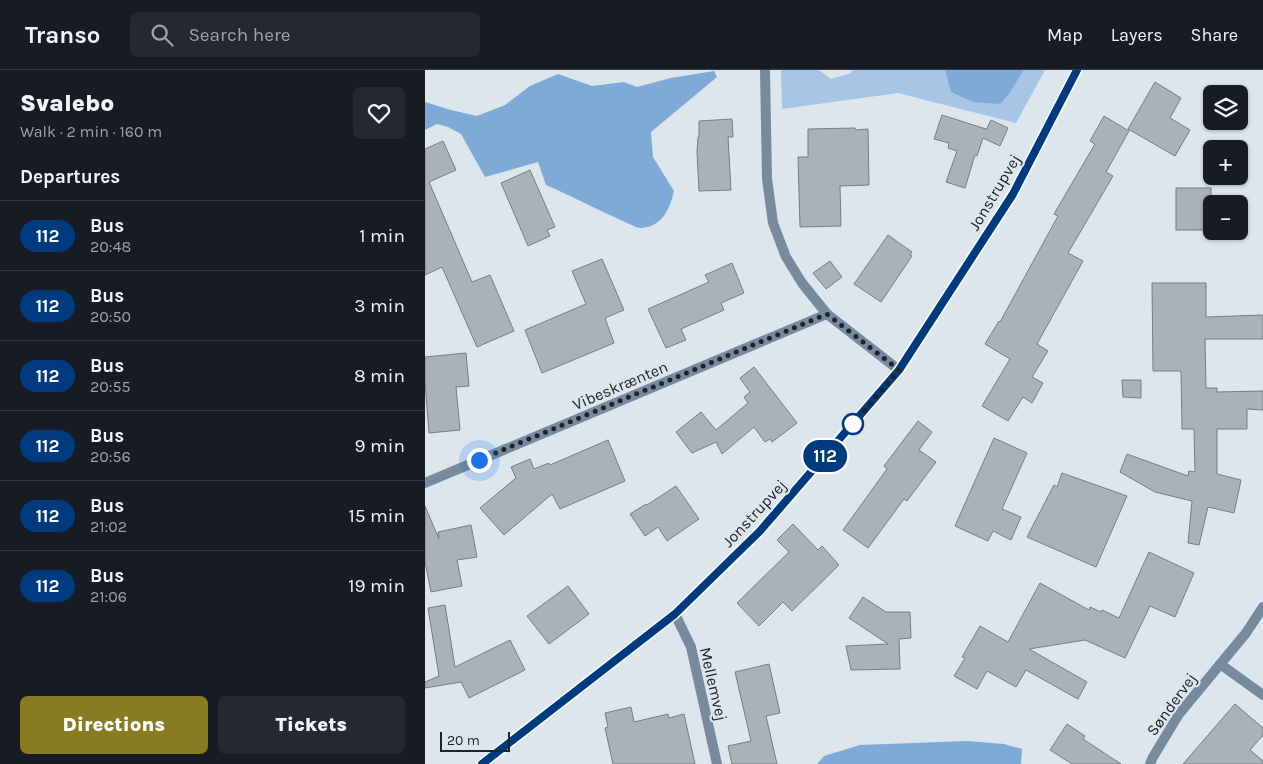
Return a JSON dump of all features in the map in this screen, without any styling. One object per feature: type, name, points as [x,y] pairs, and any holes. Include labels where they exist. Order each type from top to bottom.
[{"type":"street","points":[[765,70],[767,180],[773,223],[786,257],[802,283],[827,314],[899,370]]},
{"type":"street","name":"Jonstrupvej","points":[[482,764],[675,614],[760,531],[899,370],[1013,194],[1077,70]]},
{"type":"street","name":"Vibeskrænten","points":[[425,482],[827,314]]},
{"type":"street","name":"Søndervej","points":[[1151,764],[1165,735],[1179,714],[1246,633],[1263,606]]},
{"type":"street","name":"Mellemvej","points":[[675,614],[691,647],[717,764]]},
{"type":"street","points":[[1220,664],[1263,695]]},
{"type":"shaded area","points":[[781,70],[819,70],[831,79],[851,73],[853,70],[945,70],[952,92],[1009,94],[1024,70],[1045,70],[1016,123],[898,93],[782,109]]},
{"type":"shaded area","points":[[945,70],[1024,70],[1009,94],[1000,104],[973,102],[951,92]]},
{"type":"shaded area","points":[[714,71],[717,77],[651,132],[653,157],[674,191],[664,216],[660,221],[648,227],[634,226],[546,185],[538,162],[485,177],[461,134],[437,124],[425,130],[425,102],[477,116],[505,105],[530,86],[558,74],[592,86],[624,82],[637,87],[671,78]]},
{"type":"shaded area","points":[[967,741],[1004,744],[1022,749],[1021,764],[817,764],[824,756],[860,745]]},
{"type":"building","points":[[1155,82],[1181,98],[1170,118],[1190,130],[1175,156],[1128,129]]},
{"type":"building","points":[[942,115],[986,130],[991,120],[1008,128],[1000,146],[983,138],[977,156],[975,155],[965,188],[946,182],[957,151],[948,148],[949,143],[934,139]]},
{"type":"building","points":[[1104,116],[1129,131],[1106,172],[1113,176],[1068,253],[1083,261],[1037,344],[1048,351],[1032,377],[1043,383],[1032,403],[1023,397],[1008,421],[982,406],[1010,359],[985,344],[1000,322],[1058,216],[1054,214],[1095,144],[1090,141]]},
{"type":"building","points":[[732,119],[733,137],[728,137],[731,190],[699,191],[697,152],[699,121]]},
{"type":"building","points":[[855,128],[856,130],[868,129],[869,185],[840,186],[841,226],[800,227],[798,157],[808,157],[808,129]]},
{"type":"building","points":[[443,141],[456,170],[429,182],[472,282],[490,275],[514,331],[477,347],[442,267],[425,275],[425,149]]},
{"type":"building","points":[[530,170],[555,227],[547,230],[550,236],[528,246],[501,183]]},
{"type":"building","points":[[1176,188],[1211,188],[1211,195],[1203,195],[1203,230],[1176,230]]},
{"type":"building","points":[[888,235],[912,252],[910,255],[912,256],[881,302],[854,284]]},
{"type":"building","points":[[602,259],[624,310],[605,318],[614,343],[542,373],[525,330],[586,304],[572,271]]},
{"type":"building","points":[[830,261],[842,277],[826,289],[813,273]]},
{"type":"building","points":[[732,263],[744,293],[721,303],[724,310],[681,329],[686,340],[666,348],[648,309],[709,282],[705,275]]},
{"type":"building","points":[[1152,283],[1206,283],[1206,317],[1263,315],[1263,339],[1205,339],[1206,388],[1217,388],[1217,392],[1263,391],[1263,410],[1247,409],[1247,429],[1217,429],[1217,474],[1241,480],[1234,513],[1208,507],[1199,545],[1188,543],[1192,501],[1155,492],[1120,472],[1127,454],[1188,476],[1189,471],[1195,472],[1194,429],[1182,429],[1181,371],[1153,371]]},
{"type":"building","points":[[466,353],[469,386],[456,387],[460,430],[429,433],[425,357]]},
{"type":"building","points":[[754,367],[797,423],[772,442],[770,439],[765,442],[754,427],[722,454],[716,442],[692,453],[676,432],[701,412],[716,430],[748,403],[744,397],[750,392],[740,378]]},
{"type":"building","points":[[1122,380],[1141,380],[1141,398],[1123,397]]},
{"type":"building","points":[[918,421],[932,432],[919,450],[936,462],[907,501],[904,499],[868,548],[843,530],[887,469],[884,466]]},
{"type":"building","points":[[994,438],[1027,453],[1002,509],[1021,517],[1011,540],[993,531],[988,541],[955,526]]},
{"type":"building","points":[[608,440],[625,481],[560,509],[552,494],[504,535],[480,508],[516,478],[511,467],[530,459],[534,469],[549,463],[550,465]]},
{"type":"building","points":[[1062,473],[1127,496],[1096,567],[1027,537],[1054,485],[1057,487]]},
{"type":"building","points":[[676,486],[699,519],[667,541],[658,527],[645,536],[630,514]]},
{"type":"building","points":[[425,506],[439,539],[438,532],[471,525],[477,557],[457,560],[462,586],[431,592],[425,562]]},
{"type":"building","points":[[793,524],[818,550],[822,546],[839,565],[792,611],[783,602],[759,626],[737,603],[789,552],[777,540]]},
{"type":"building","points":[[1149,552],[1194,573],[1175,617],[1150,606],[1125,658],[1085,640],[1029,649],[1087,682],[1078,699],[1026,670],[1016,687],[987,671],[977,689],[954,676],[965,658],[962,657],[980,626],[1008,642],[1040,583],[1089,610],[1090,607],[1101,612],[1102,610],[1119,618]]},
{"type":"building","points":[[568,586],[589,614],[549,644],[527,616]]},
{"type":"building","points":[[863,597],[886,612],[910,612],[911,638],[899,639],[900,669],[851,670],[846,646],[888,644],[849,618]]},
{"type":"building","points":[[445,605],[455,667],[510,640],[525,670],[469,698],[461,682],[425,688],[425,682],[439,676],[428,608]]},
{"type":"building","points":[[769,664],[780,713],[766,716],[777,764],[732,764],[728,746],[751,741],[735,672]]},
{"type":"building","points":[[1235,704],[1263,728],[1263,735],[1250,750],[1263,761],[1263,764],[1183,764]]},
{"type":"building","points":[[631,707],[634,722],[668,714],[669,718],[684,714],[695,764],[613,764],[605,728],[608,727],[605,713]]},
{"type":"building","points":[[1067,724],[1085,736],[1083,739],[1121,764],[1072,764],[1050,750]]},
{"type":"bus line","name":"112","points":[[482,764],[675,614],[760,531],[899,370],[1013,194],[1077,70]]},
{"type":"route","points":[[479,460],[827,314],[899,370],[849,429],[853,424]]}]
